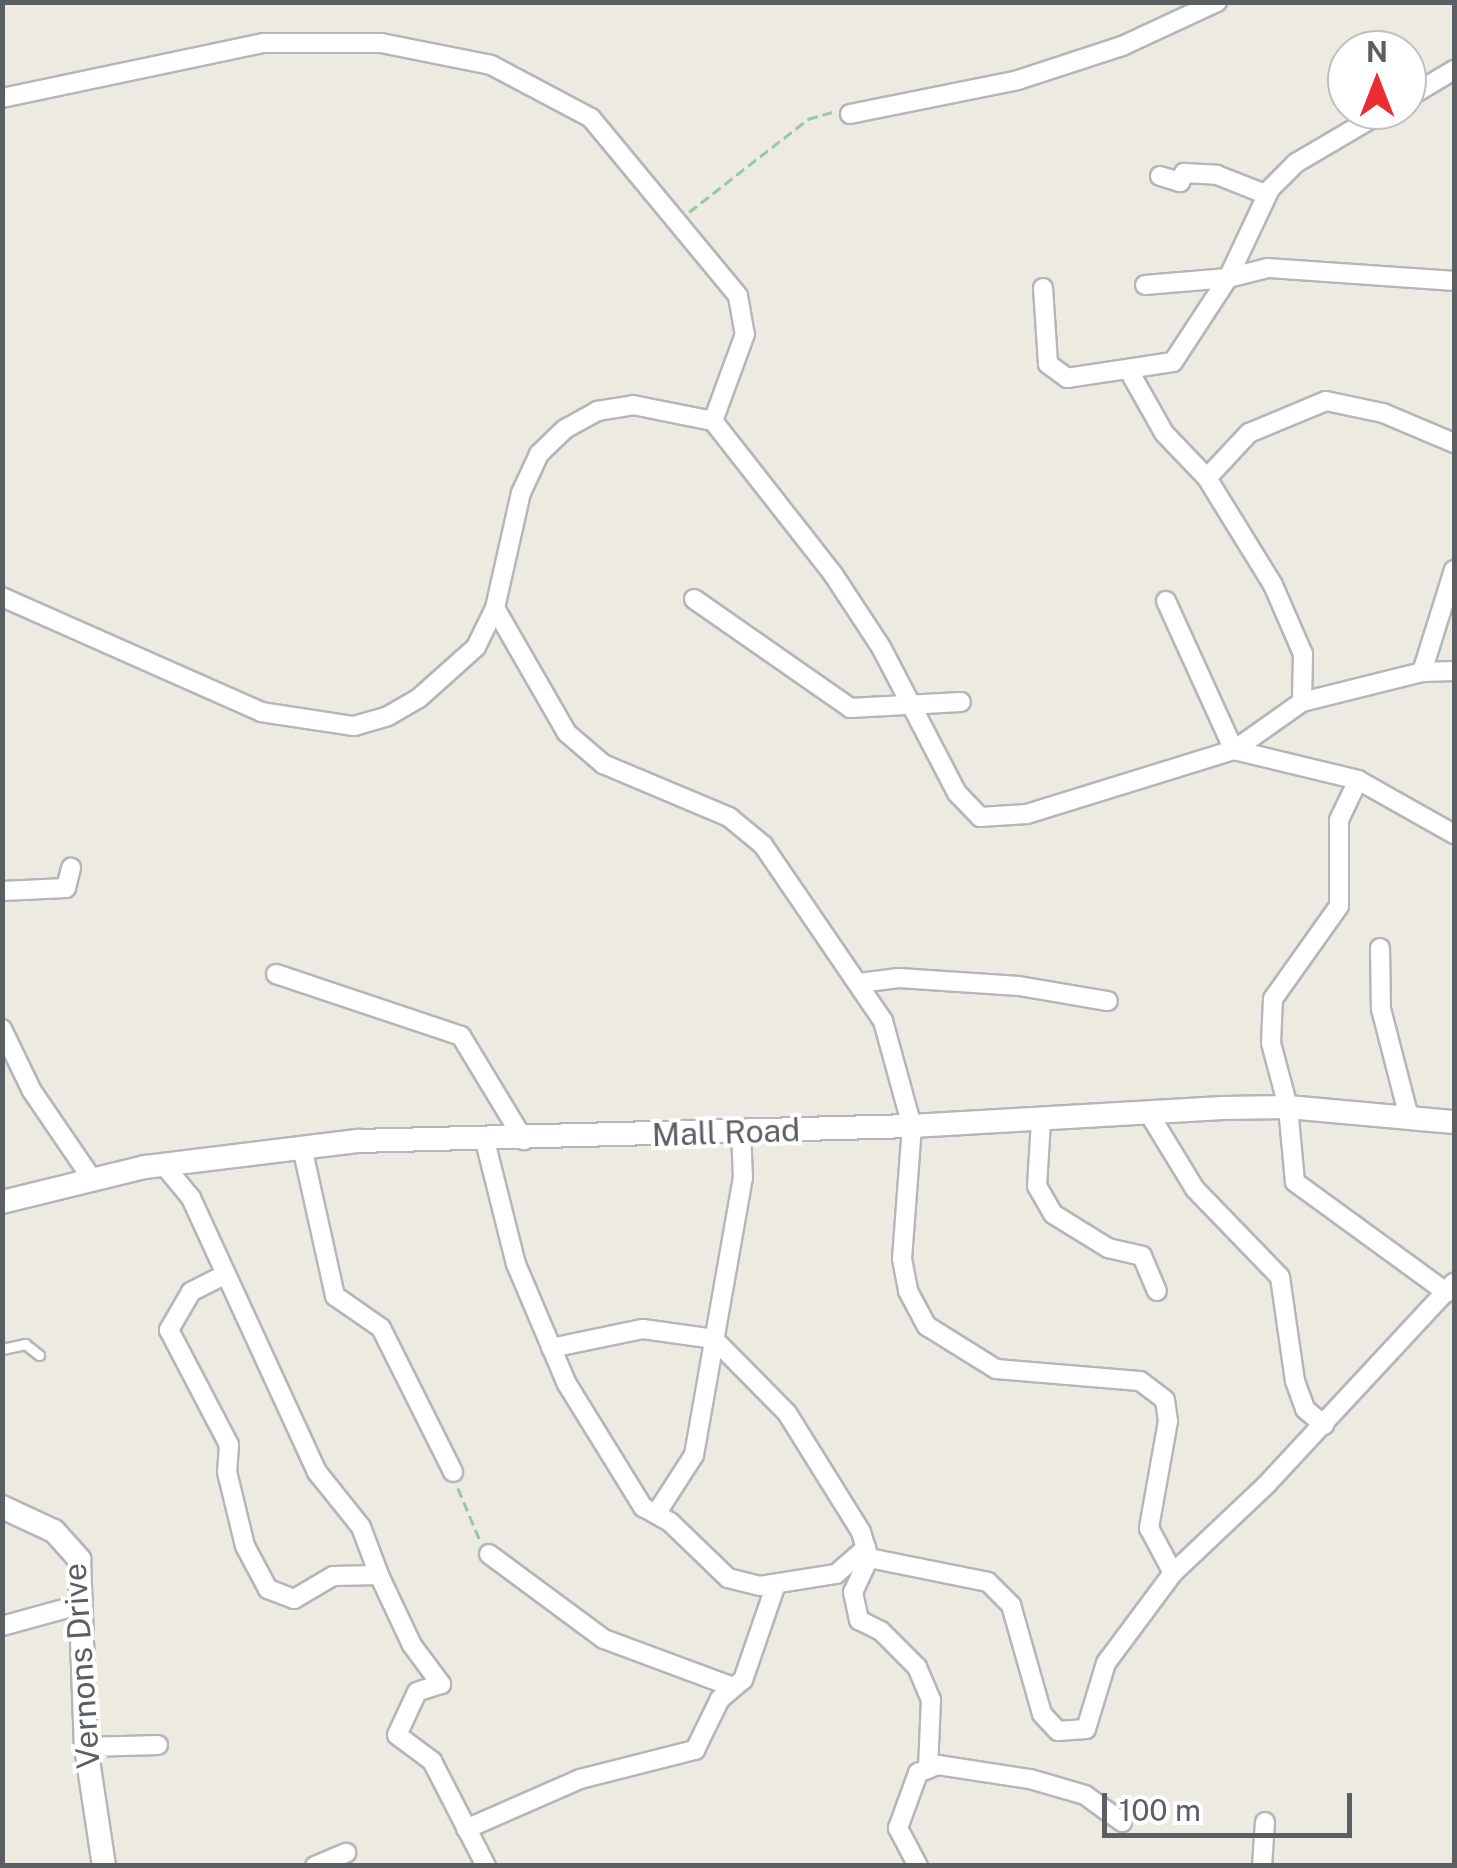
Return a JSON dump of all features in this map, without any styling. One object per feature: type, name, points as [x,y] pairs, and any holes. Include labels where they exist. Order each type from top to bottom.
[{"type":"street","points":[[850,114],[1003,84],[1122,46],[1217,2]]},
{"type":"street","points":[[2,98],[263,43],[381,43],[492,66],[590,118],[680,220],[744,314],[741,354],[713,422]]},
{"type":"street","points":[[1427,86],[1454,70]]},
{"type":"street","points":[[1043,288],[1048,364],[1067,378],[1173,362],[1228,278],[1265,194],[1296,163],[1352,130]]},
{"type":"street","points":[[1160,176],[1180,182],[1184,173],[1216,175],[1265,194]]},
{"type":"street","points":[[1145,286],[1228,278],[1268,268],[1454,281]]},
{"type":"street","points":[[1128,369],[1164,433],[1207,478],[1274,586],[1303,654],[1302,702]]},
{"type":"street","points":[[1207,478],[1248,433],[1326,401],[1383,413],[1454,443]]},
{"type":"street","points":[[2,597],[261,712],[336,725],[388,716],[419,698],[476,647],[495,608],[521,492],[539,454],[565,429],[598,412],[634,404],[713,422],[833,574],[913,704],[957,794],[980,817],[998,820],[1234,750],[1302,702],[1422,672],[1454,671]]},
{"type":"street","points":[[1422,672],[1454,570]]},
{"type":"street","points":[[694,599],[850,708],[961,702]]},
{"type":"street","points":[[1166,602],[1234,750]]},
{"type":"street","points":[[495,608],[567,733],[603,764],[729,817],[764,845],[883,1022],[912,1126],[902,1258],[908,1291],[927,1326],[996,1369],[1140,1381],[1159,1391],[1168,1421],[1150,1528],[1173,1573]]},
{"type":"street","points":[[1234,750],[1358,780],[1454,834]]},
{"type":"street","points":[[552,1348],[644,1329],[714,1339],[787,1413],[867,1553],[988,1582],[1012,1605],[1042,1714],[1058,1731],[1074,1734],[1093,1720],[1106,1663],[1173,1573],[1324,1424],[1450,1288],[1295,1182],[1288,1107],[1271,1043],[1273,999],[1340,906],[1340,820],[1358,780]]},
{"type":"street","points":[[2,890],[66,888],[71,868]]},
{"type":"street","points":[[1380,948],[1381,1009],[1409,1117]]},
{"type":"street","points":[[276,974],[461,1036],[524,1140]]},
{"type":"street","points":[[859,983],[899,978],[1019,986],[1108,1001]]},
{"type":"street","points":[[2,1029],[32,1091],[92,1180]]},
{"type":"street","name":"Mall Road","points":[[2,1202],[162,1164],[302,1147],[1041,1121],[1288,1107],[1454,1122]]},
{"type":"street","points":[[1148,1112],[1194,1189],[1280,1278],[1295,1381],[1305,1409],[1324,1424]]},
{"type":"street","points":[[1041,1121],[1037,1186],[1053,1214],[1108,1248],[1142,1256],[1157,1291]]},
{"type":"street","points":[[656,1514],[694,1455],[743,1178],[741,1133]]},
{"type":"street","points":[[484,1141],[516,1264],[552,1348],[595,1430],[644,1507],[728,1578],[775,1587],[836,1574],[867,1553]]},
{"type":"street","points":[[302,1147],[335,1296],[381,1328],[453,1472]]},
{"type":"street","points":[[162,1164],[190,1198],[317,1472],[360,1527],[412,1645],[441,1684],[422,1686],[397,1736],[432,1761],[486,1866]]},
{"type":"street","points":[[224,1275],[192,1292],[169,1330],[229,1445],[227,1472],[255,1568],[268,1590],[294,1599],[333,1576],[379,1575]]},
{"type":"street","name":"Vernons Drive","points":[[2,1508],[69,1542],[79,1560],[86,1747],[104,1866]]},
{"type":"street","points":[[867,1553],[853,1592],[858,1620],[881,1632],[917,1667],[931,1700],[928,1769]]},
{"type":"street","points":[[488,1554],[604,1639],[733,1688]]},
{"type":"street","points":[[466,1829],[580,1780],[695,1750],[733,1688],[743,1680],[775,1587]]},
{"type":"street","points":[[2,1626],[82,1604]]},
{"type":"street","points":[[86,1747],[158,1745]]},
{"type":"street","points":[[918,1866],[898,1828],[918,1773],[938,1765],[1030,1779],[1085,1796],[1122,1822]]},
{"type":"street","points":[[1262,1866],[1266,1822]]},
{"type":"street","points":[[315,1866],[346,1853]]},
{"type":"lane","points":[[2,1349],[25,1344],[39,1355]]},
{"type":"path","points":[[680,220],[808,120],[850,114]]},
{"type":"path","points":[[453,1472],[488,1554]]}]
